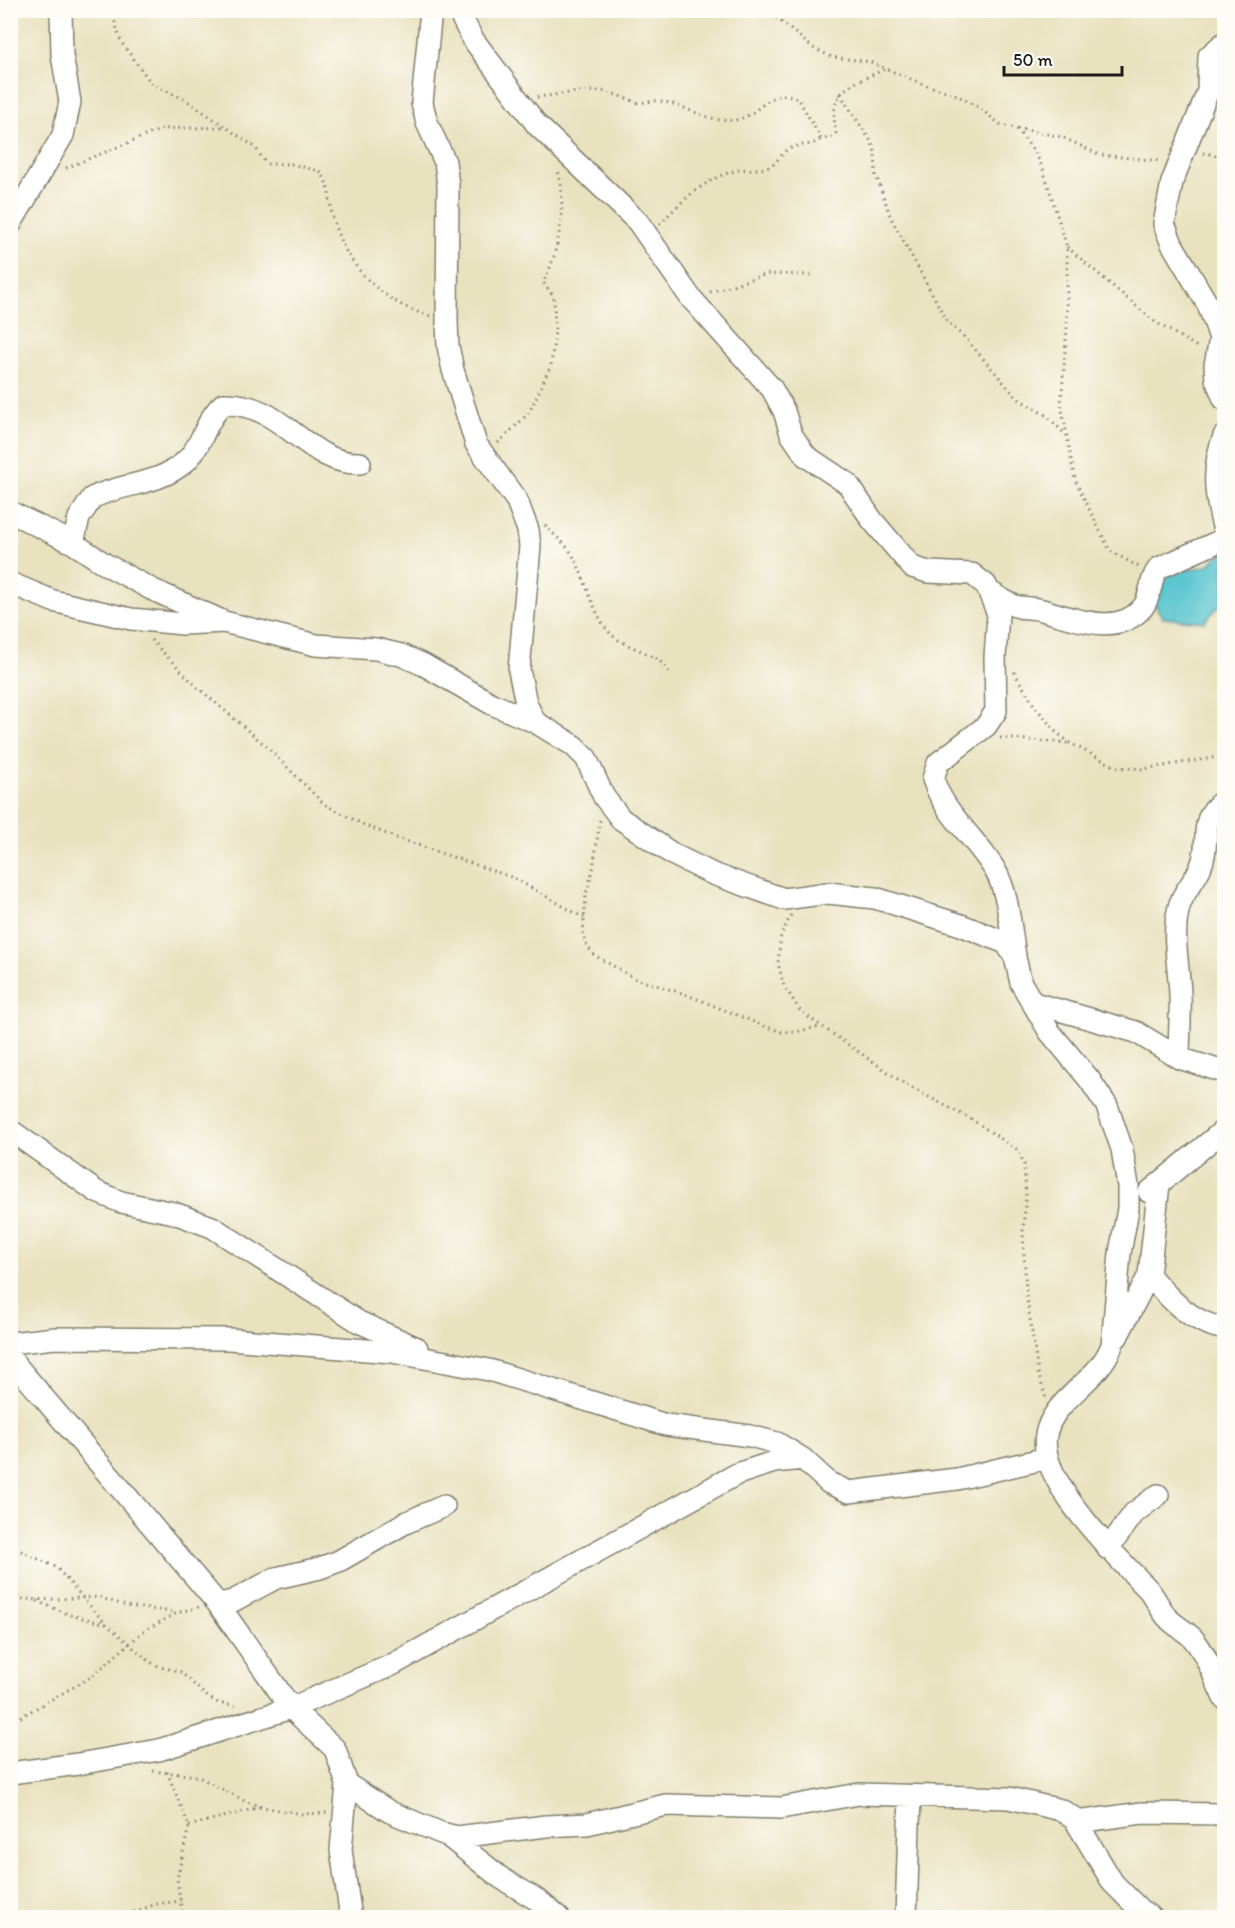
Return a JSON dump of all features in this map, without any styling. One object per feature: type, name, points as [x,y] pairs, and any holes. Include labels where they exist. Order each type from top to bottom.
[{"type":"street","points":[[10,225],[63,135],[70,102],[62,55],[61,10]]},
{"type":"street","points":[[431,10],[422,103],[445,162],[448,185],[448,346],[476,444],[483,457],[517,501],[528,530],[530,546],[519,670],[526,703],[535,722]]},
{"type":"street","points":[[458,10],[472,38],[537,125],[624,208],[649,237],[690,297],[772,389],[784,411],[791,434],[802,451],[814,463],[848,484],[904,560],[919,570],[972,574],[984,582],[990,592],[998,614],[995,657],[997,705],[992,720],[974,737],[938,763],[933,779],[943,801],[997,875],[1008,912],[1021,983],[1049,1031],[1089,1079],[1107,1106],[1122,1149],[1128,1186],[1128,1209],[1120,1253],[1112,1345]]},
{"type":"street","points":[[1224,43],[1209,56],[1208,91],[1172,182],[1164,224],[1172,244],[1208,304],[1217,329],[1220,339],[1215,364],[1216,380],[1224,399]]},
{"type":"street","points":[[73,543],[79,518],[92,498],[145,484],[185,462],[196,450],[216,411],[224,404],[249,407],[262,412],[286,425],[330,458],[347,463],[360,463]]},
{"type":"street","points":[[1224,436],[1218,453],[1215,481],[1224,530]]},
{"type":"street","points":[[10,512],[73,543],[105,564],[151,589],[224,622],[316,645],[376,649],[401,655],[492,704],[535,722],[573,745],[586,758],[604,797],[621,819],[674,855],[744,886],[784,899],[828,893],[875,898],[989,935],[1006,943],[1015,957]]},
{"type":"street","points":[[990,592],[1016,606],[1041,610],[1078,622],[1095,624],[1126,619],[1142,608],[1154,574],[1172,561],[1224,539]]},
{"type":"street","points":[[10,583],[53,601],[131,619],[183,624],[224,622]]},
{"type":"street","points":[[1179,1058],[1180,995],[1176,930],[1178,909],[1185,891],[1201,867],[1209,816],[1224,800]]},
{"type":"street","points":[[1034,1003],[1136,1032],[1179,1058],[1224,1072]]},
{"type":"street","points":[[10,1130],[96,1192],[121,1202],[174,1213],[212,1227],[359,1322],[445,1361]]},
{"type":"street","points":[[1128,1209],[1224,1130]]},
{"type":"street","points":[[1159,1184],[1149,1275],[1112,1345],[1107,1361],[1052,1416],[1046,1433],[1047,1458],[1075,1506],[1108,1549],[1148,1589],[1167,1617],[1194,1640],[1224,1698]]},
{"type":"street","points":[[1149,1275],[1169,1299],[1188,1314],[1224,1329]]},
{"type":"street","points":[[10,1343],[55,1338],[262,1340],[382,1350],[445,1361],[489,1370],[666,1425],[750,1436],[777,1443],[803,1459],[829,1483],[849,1492],[963,1478],[1047,1458]]},
{"type":"street","points":[[10,1358],[218,1604],[291,1708],[333,1746],[347,1784],[341,1850],[351,1917]]},
{"type":"street","points":[[10,1773],[159,1750],[291,1708],[392,1665],[737,1473],[774,1462],[803,1459]]},
{"type":"street","points":[[1108,1549],[1134,1513],[1158,1495]]},
{"type":"street","points":[[218,1604],[238,1599],[276,1578],[320,1568],[339,1561],[405,1522],[444,1506]]},
{"type":"street","points":[[347,1784],[390,1812],[448,1836],[501,1878],[539,1901],[559,1917]]},
{"type":"street","points":[[448,1836],[479,1836],[521,1828],[587,1824],[666,1804],[781,1808],[847,1795],[1009,1798],[1061,1810],[1077,1822],[1113,1883],[1140,1910],[1152,1917]]},
{"type":"street","points":[[906,1917],[910,1796]]},
{"type":"street","points":[[346,1811],[390,1812]]},
{"type":"street","points":[[1077,1822],[1142,1813],[1224,1814]]},
{"type":"path","points":[[111,10],[121,42],[152,84],[186,100],[222,127],[255,147],[266,164],[291,164],[320,171],[328,183],[336,228],[356,266],[395,303],[411,311],[447,321]]},
{"type":"path","points":[[767,10],[813,48],[832,57],[858,60],[886,68],[931,88],[954,93],[978,107],[994,122],[1062,137],[1108,157],[1135,157],[1155,162],[1185,154],[1212,154],[1224,161]]},
{"type":"path","points":[[649,237],[687,198],[719,176],[740,169],[764,168],[773,165],[788,149],[831,138],[836,133],[833,108],[840,94],[886,68]]},
{"type":"path","points":[[518,99],[596,91],[612,92],[637,102],[659,101],[705,117],[726,120],[747,116],[768,99],[785,95],[799,100],[822,139]]},
{"type":"path","points":[[840,94],[872,143],[875,152],[876,176],[891,218],[947,321],[968,341],[1017,398],[1047,416],[1064,434]]},
{"type":"path","points":[[63,169],[162,129],[222,127]]},
{"type":"path","points":[[1017,128],[1036,154],[1043,169],[1067,246],[1067,328],[1061,386],[1064,434],[1075,480],[1106,545],[1130,563],[1154,574]]},
{"type":"path","points":[[483,457],[529,413],[541,384],[549,373],[554,354],[554,297],[543,282],[552,265],[563,202],[557,146]]},
{"type":"path","points":[[1067,246],[1155,322],[1205,352],[1215,364]]},
{"type":"path","points":[[690,297],[767,274],[812,275]]},
{"type":"path","points":[[540,518],[572,554],[607,630],[625,644],[662,662],[669,673]]},
{"type":"path","points":[[131,619],[196,686],[266,746],[324,804],[375,829],[514,878],[584,918]]},
{"type":"path","points":[[1013,670],[1034,705],[1056,732],[1070,743],[1122,770],[1152,768],[1224,756]]},
{"type":"path","points":[[974,737],[1070,743]]},
{"type":"path","points":[[604,797],[584,918],[583,934],[587,946],[594,955],[636,979],[685,994],[745,1020],[782,1032],[795,1032],[819,1026]]},
{"type":"path","points":[[796,899],[781,935],[778,963],[784,986],[801,1012],[908,1086],[971,1119],[1018,1150],[1024,1164],[1025,1175],[1023,1231],[1026,1292],[1038,1373],[1052,1416]]},
{"type":"path","points":[[10,1546],[56,1567],[106,1624],[156,1665],[181,1671],[195,1688],[213,1700],[242,1707]]},
{"type":"path","points":[[10,1598],[37,1600],[98,1596],[127,1606],[177,1613]]},
{"type":"path","points":[[37,1600],[75,1617],[106,1624]]},
{"type":"path","points":[[10,1723],[91,1677],[145,1630],[177,1613],[218,1604]]},
{"type":"path","points":[[146,1771],[197,1776],[247,1802],[262,1807],[303,1814],[346,1811]]},
{"type":"path","points":[[167,1772],[189,1826],[177,1879],[183,1917]]},
{"type":"path","points":[[189,1826],[262,1807]]},
{"type":"path","points":[[117,1917],[156,1904],[181,1901]]},
{"type":"water","points":[[1224,551],[1224,593],[1221,604],[1204,622],[1163,618],[1150,597],[1161,575],[1207,566]]}]
